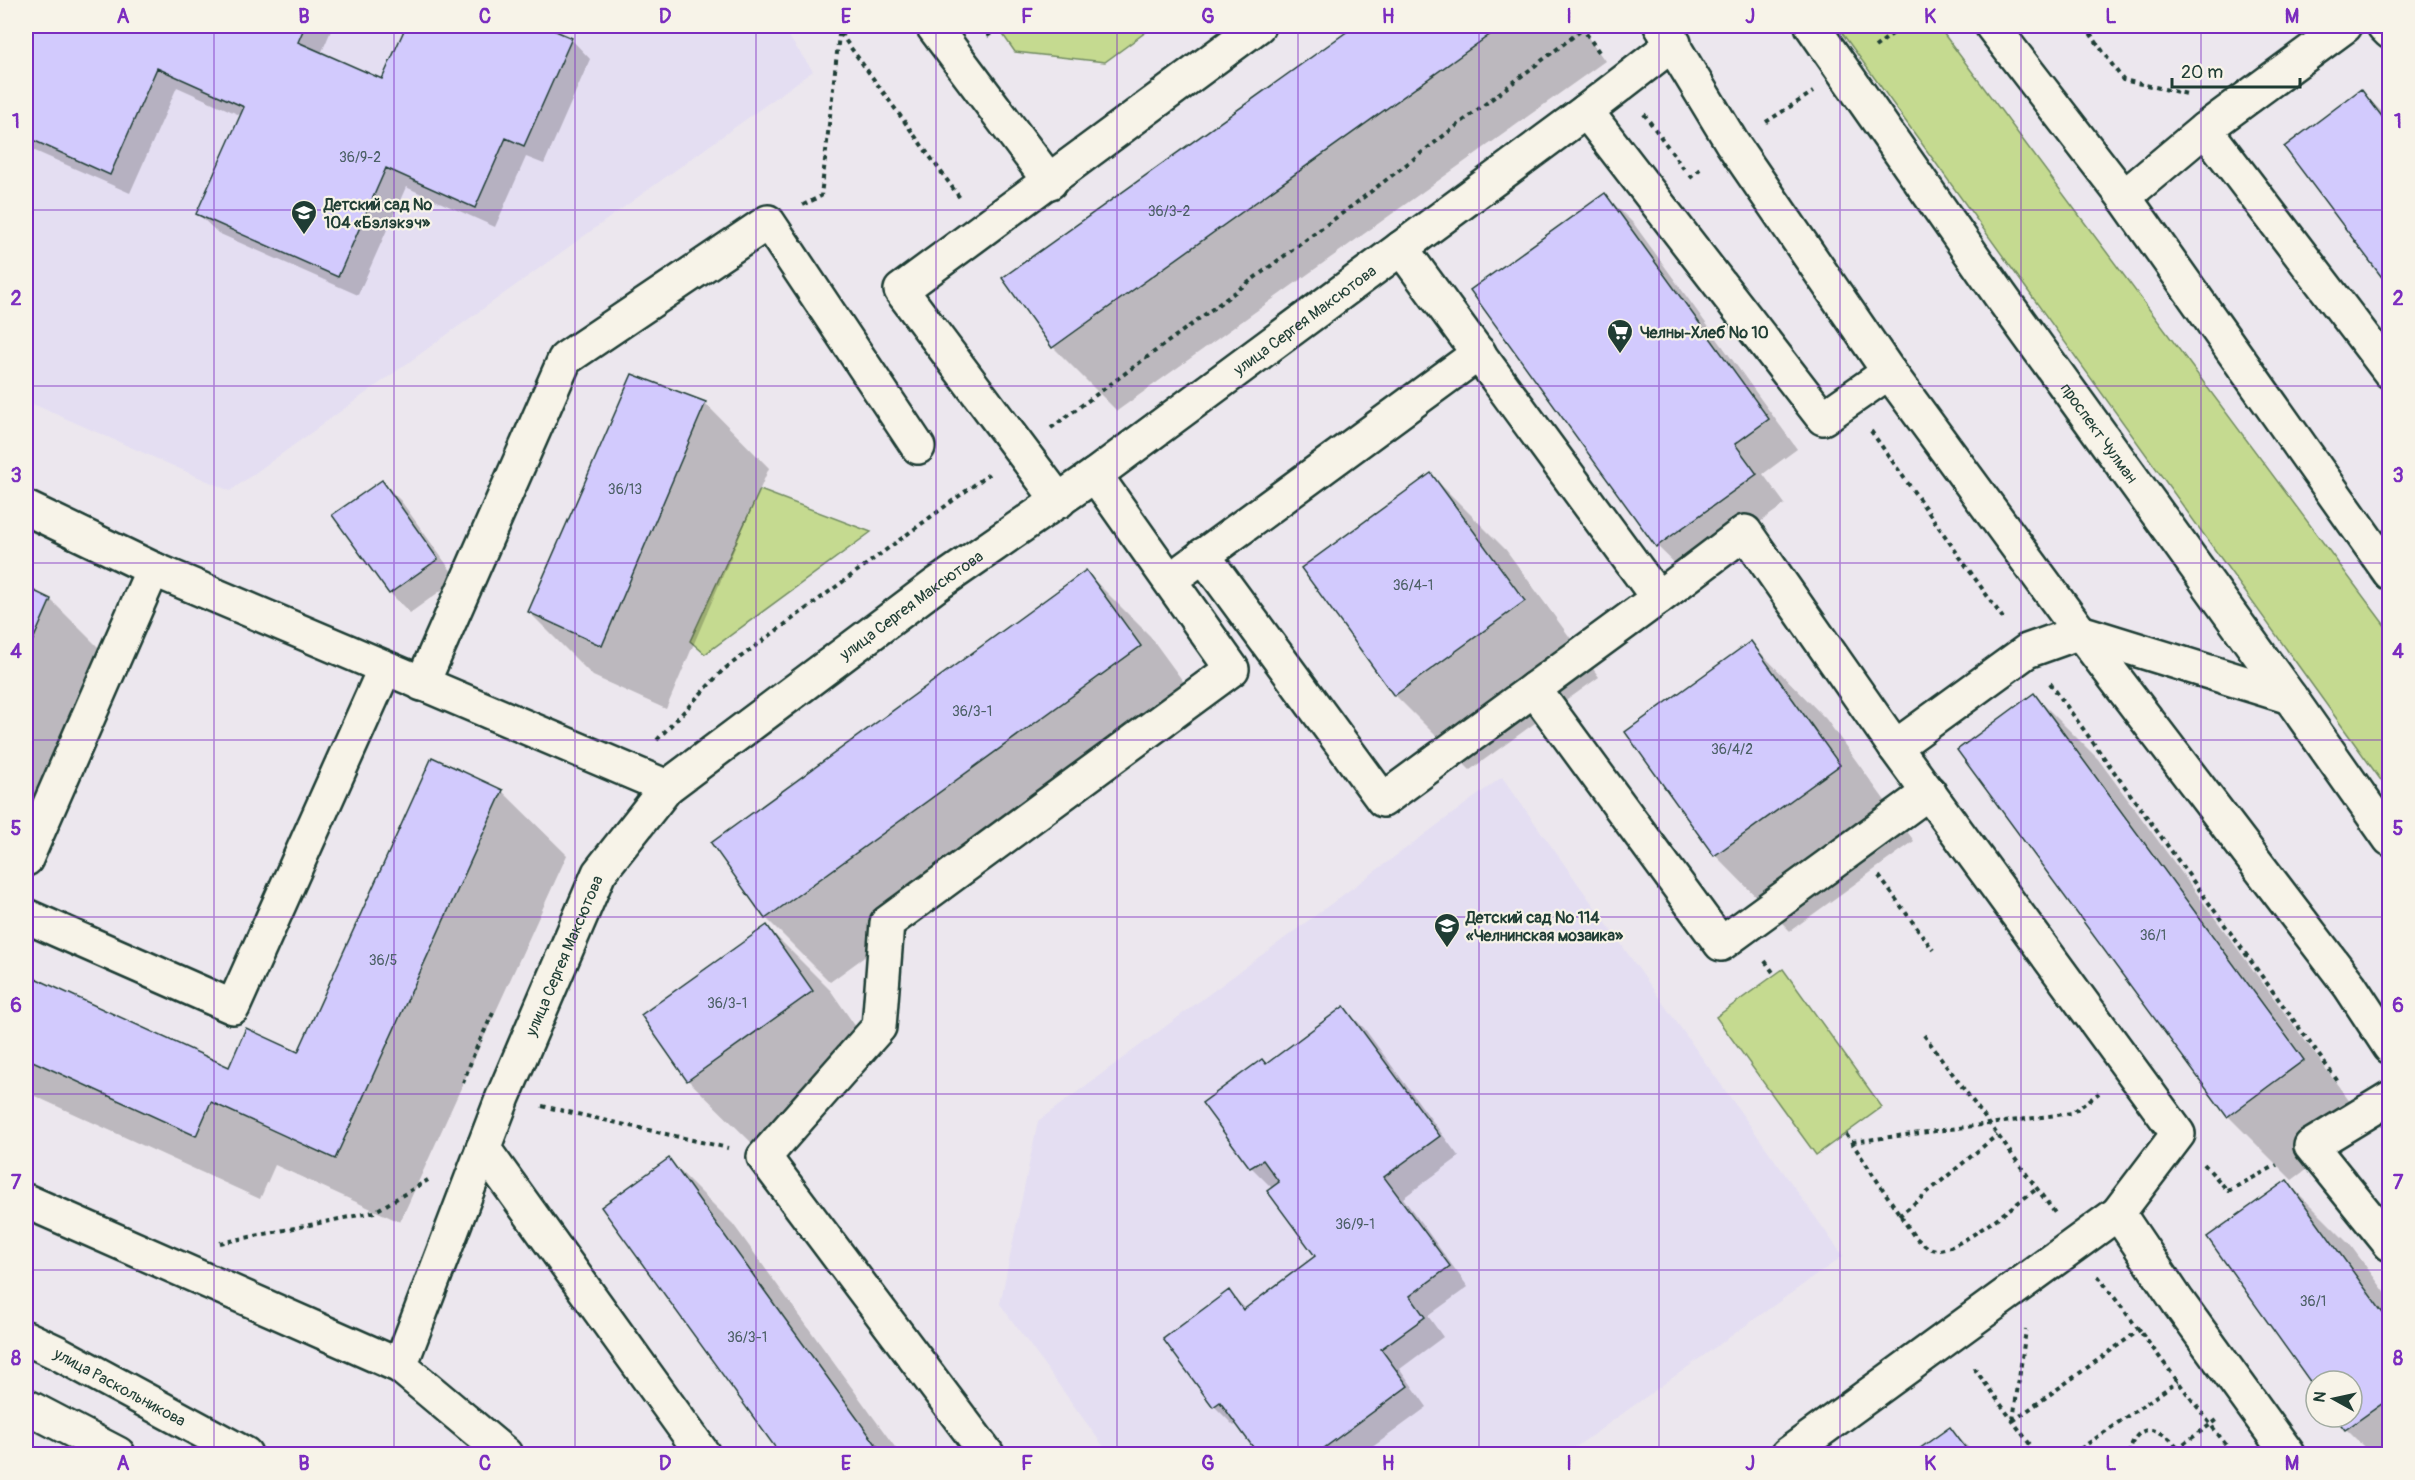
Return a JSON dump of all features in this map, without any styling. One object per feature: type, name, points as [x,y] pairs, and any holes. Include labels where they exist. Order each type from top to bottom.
[{"type":"street","points":[[933,26],[1050,182]]},
{"type":"street","points":[[1059,501],[902,290],[1258,26]]},
{"type":"street","name":"проспект Чулман","points":[[1812,26],[2000,295],[2390,839]]},
{"type":"street","points":[[1992,26],[2124,197],[2390,573]]},
{"type":"street","points":[[2124,197],[2205,129],[2345,26]]},
{"type":"street","points":[[2384,26],[2390,32]]},
{"type":"street","points":[[1667,34],[1732,142],[1889,372],[2080,632],[2350,986],[2390,1047]]},
{"type":"street","name":"улица Сергея Максютова","points":[[400,1366],[503,1097],[599,873],[667,787],[927,592],[1095,475],[1586,111],[1621,82],[1667,34]]},
{"type":"street","points":[[1586,111],[1823,418],[1889,372]]},
{"type":"street","points":[[2205,129],[2390,372]]},
{"type":"street","points":[[422,684],[565,359],[768,222],[918,447]]},
{"type":"street","points":[[1401,248],[1658,598]]},
{"type":"street","points":[[1169,580],[1479,353]]},
{"type":"street","points":[[987,1455],[764,1156],[879,1027],[887,923],[1232,669],[1095,475]]},
{"type":"street","points":[[26,508],[153,569],[667,787]]},
{"type":"street","points":[[1203,555],[1383,800],[1745,532],[1896,747],[2178,1134],[2118,1213],[1788,1455]]},
{"type":"street","points":[[26,859],[153,569]]},
{"type":"street","points":[[1896,747],[2026,651],[2080,632],[2290,697]]},
{"type":"street","points":[[26,916],[233,1007],[385,668]]},
{"type":"street","points":[[1534,689],[1721,944],[1929,792]]},
{"type":"street","points":[[2376,1106],[2311,1146],[2390,1244]]},
{"type":"street","points":[[483,1148],[703,1455]]},
{"type":"street","points":[[26,1201],[400,1366],[505,1455]]},
{"type":"street","points":[[2118,1213],[2178,1302],[2288,1455]]},
{"type":"street","name":"улица Раскольникова","points":[[26,1338],[58,1353],[244,1455]]},
{"type":"street","points":[[26,1406],[118,1455]]},
{"type":"path","points":[[835,26],[983,231]]},
{"type":"path","points":[[768,222],[821,196],[840,26]]},
{"type":"path","points":[[1869,51],[1903,26]]},
{"type":"path","points":[[2085,26],[2123,80],[2238,105]]},
{"type":"path","points":[[1021,450],[1356,203],[1582,27],[1697,187]]},
{"type":"path","points":[[1849,398],[2026,651],[2376,1106]]},
{"type":"path","points":[[1873,868],[1933,950]]},
{"type":"path","points":[[1851,1142],[2072,1113],[2131,1070]]},
{"type":"path","points":[[503,1097],[764,1156]]},
{"type":"path","points":[[1845,1134],[1899,1216],[1919,1241],[1937,1250],[1957,1246],[2037,1189]]},
{"type":"path","points":[[2178,1134],[2228,1191],[2311,1146]]},
{"type":"path","points":[[1899,1216],[1997,1135]]},
{"type":"path","points":[[212,1245],[374,1212],[483,1148]]},
{"type":"path","points":[[2013,1421],[2178,1302]]},
{"type":"path","points":[[2013,1421],[2027,1323]]},
{"type":"path","points":[[1950,1336],[2037,1455]]},
{"type":"path","points":[[2073,1455],[2178,1381]]},
{"type":"path","points":[[2169,1455],[2247,1398]]},
{"type":"path","points":[[2128,1455],[2131,1442],[2139,1433],[2151,1430],[2168,1434],[2178,1448],[2177,1455]]},
{"type":"shaded area","name":"Детский сад № 104 «Бэлэкэч»","points":[[26,26],[781,26],[813,71],[230,491],[26,401]]},
{"type":"shaded area","name":"Детский сад № 114 «Челнинская мозаика»","points":[[1502,777],[1843,1256],[1566,1454],[1109,1454],[1000,1304],[1038,1121]]},
{"type":"green space","points":[[997,26],[1154,26],[1105,62],[1015,52]]},
{"type":"green space","points":[[1837,26],[1938,26],[2389,631],[2390,786],[2388,790]]},
{"type":"green space","points":[[760,490],[871,532],[705,654],[690,641]]},
{"type":"green space","points":[[1783,969],[1882,1107],[1816,1155],[1716,1017]]},
{"type":"building","points":[[26,26],[305,26],[298,42],[382,79],[406,26],[544,26],[572,38],[524,146],[506,138],[475,208],[386,168],[338,277],[196,214],[244,107],[157,68],[110,175],[26,137]]},
{"type":"building","points":[[1355,26],[1502,26],[1052,348],[1002,278]]},
{"type":"building","points":[[2361,89],[2390,127],[2390,288],[2284,147]]},
{"type":"building","name":"Челны-Хлеб № 10","points":[[1605,193],[1769,419],[1735,444],[1757,474],[1656,547],[1470,290]]},
{"type":"building","points":[[632,374],[706,402],[602,646],[528,612]]},
{"type":"building","points":[[1431,473],[1525,601],[1394,696],[1301,568]]},
{"type":"building","points":[[382,480],[438,559],[389,594],[332,515]]},
{"type":"building","points":[[1086,570],[1141,646],[765,919],[711,843]]},
{"type":"building","points":[[26,587],[51,599],[26,656]]},
{"type":"building","points":[[1751,641],[1840,765],[1714,856],[1625,732]]},
{"type":"building","points":[[2034,693],[2304,1060],[2227,1117],[1957,750]]},
{"type":"building","points":[[432,757],[503,790],[335,1159],[211,1102],[196,1136],[26,1058],[26,974],[229,1067],[246,1028],[298,1052]]},
{"type":"building","points":[[767,925],[813,991],[687,1081],[641,1015]]},
{"type":"building","points":[[1344,1006],[1440,1136],[1384,1177],[1450,1266],[1410,1296],[1425,1317],[1381,1349],[1408,1386],[1316,1454],[1258,1454],[1220,1402],[1213,1407],[1163,1339],[1229,1290],[1243,1310],[1315,1256],[1267,1191],[1279,1182],[1263,1160],[1250,1168],[1202,1103],[1262,1059],[1266,1064]]},
{"type":"building","points":[[669,1158],[883,1454],[780,1454],[601,1207]]},
{"type":"building","points":[[2287,1180],[2390,1323],[2390,1398],[2364,1416],[2364,1369],[2304,1369],[2304,1373],[2207,1237]]},
{"type":"building","points":[[1950,1427],[1970,1454],[1912,1454]]},
{"type":"place","name":"Детский сад № 104 «Бэлэкэч»","points":[[304,236]]},
{"type":"place","name":"Челны-Хлеб № 10","points":[[1620,355]]},
{"type":"place","name":"Детский сад № 114 «Челнинская мозаика»","points":[[1447,949]]}]
